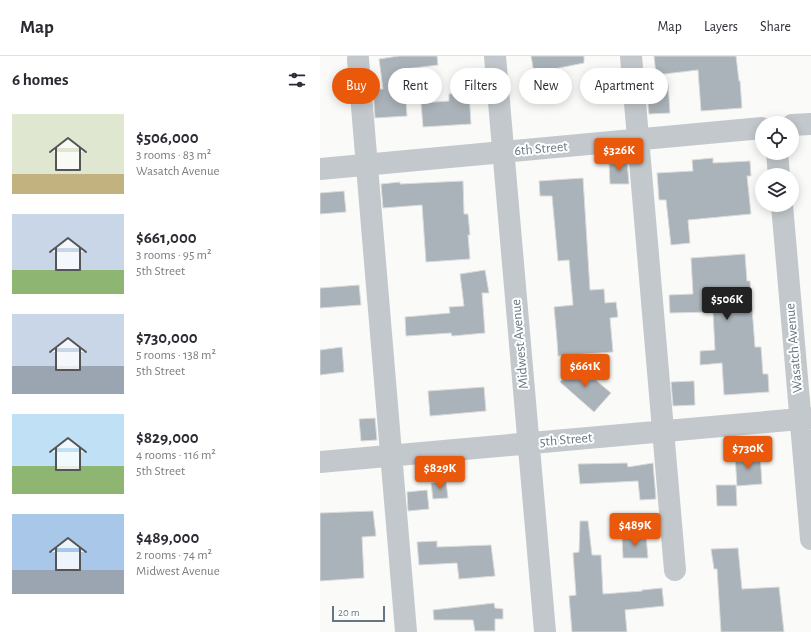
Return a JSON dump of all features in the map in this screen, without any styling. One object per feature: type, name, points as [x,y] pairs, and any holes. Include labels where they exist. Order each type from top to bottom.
[{"type":"street","name":"Midwest Avenue","points":[[495,56],[545,632]]},
{"type":"street","points":[[631,56],[675,570]]},
{"type":"street","points":[[358,59],[406,632]]},
{"type":"street","points":[[799,125],[811,124]]},
{"type":"street","name":"6th Street","points":[[320,170],[755,129]]},
{"type":"street","name":"Wasatch Avenue","points":[[783,212],[806,419],[811,539]]},
{"type":"street","name":"5th Street","points":[[320,462],[806,419]]},
{"type":"building","points":[[399,56],[437,56],[438,65],[412,68],[388,68],[388,104],[406,104],[407,116],[375,118],[374,104],[380,104],[380,89],[383,89],[379,59]]},
{"type":"building","points":[[531,56],[584,56],[584,63],[559,68],[533,68]]},
{"type":"building","points":[[654,56],[736,56],[742,108],[701,111],[698,70],[668,74],[668,68],[655,68]]},
{"type":"building","points":[[668,84],[670,113],[649,114],[648,104],[668,104]]},
{"type":"building","points":[[449,94],[450,104],[470,104],[471,124],[423,127],[421,104],[442,104],[442,102],[449,101]]},
{"type":"building","points":[[713,158],[713,163],[750,161],[751,176],[747,176],[751,214],[688,220],[690,243],[671,245],[666,200],[659,200],[657,173],[693,171],[692,160]]},
{"type":"building","points":[[627,160],[629,184],[610,184],[609,161]]},
{"type":"building","points":[[583,178],[590,290],[604,289],[605,303],[616,302],[618,317],[610,318],[613,352],[558,356],[554,307],[573,305],[569,260],[558,261],[552,196],[540,196],[539,181]]},
{"type":"building","points":[[463,181],[464,214],[468,214],[470,235],[468,235],[470,259],[426,262],[422,205],[383,208],[381,184],[400,182],[400,184]]},
{"type":"building","points":[[344,191],[346,212],[320,214],[320,193]]},
{"type":"building","points":[[745,254],[747,281],[750,281],[755,347],[761,347],[763,374],[768,374],[769,392],[724,395],[722,363],[700,365],[700,351],[715,350],[713,312],[670,313],[669,295],[693,294],[691,258]]},
{"type":"building","points":[[485,270],[489,293],[482,293],[485,333],[452,336],[451,333],[406,336],[405,317],[450,313],[449,307],[464,306],[460,274]]},
{"type":"building","points":[[359,285],[361,305],[320,308],[320,288]]},
{"type":"building","points":[[342,347],[344,372],[320,375],[320,350]]},
{"type":"building","points":[[576,363],[611,393],[594,412],[560,382]]},
{"type":"building","points":[[694,381],[695,405],[673,406],[671,382]]},
{"type":"building","points":[[484,387],[486,411],[430,416],[428,391]]},
{"type":"building","points":[[375,418],[377,440],[361,441],[359,419]]},
{"type":"building","points":[[760,453],[762,484],[737,486],[735,455]]},
{"type":"building","points":[[627,463],[628,467],[653,463],[656,499],[640,500],[638,481],[580,484],[578,464]]},
{"type":"building","points":[[446,481],[448,498],[433,499],[431,483]]},
{"type":"building","points":[[716,485],[736,485],[737,506],[717,506]]},
{"type":"building","points":[[427,490],[429,509],[408,511],[407,492]]},
{"type":"building","points":[[373,511],[376,536],[362,537],[364,578],[320,581],[320,513]]},
{"type":"building","points":[[580,521],[588,521],[592,555],[601,555],[603,594],[662,588],[664,606],[625,610],[627,632],[572,632],[569,596],[576,595],[573,553],[579,552]]},
{"type":"building","points":[[646,536],[648,558],[623,558],[622,537]]},
{"type":"building","points":[[437,541],[437,547],[491,545],[495,576],[459,579],[457,563],[419,565],[417,542]]},
{"type":"building","points":[[738,548],[742,589],[779,587],[784,632],[721,632],[717,569],[714,569],[711,549]]},
{"type":"building","points":[[494,603],[495,608],[503,609],[503,619],[495,619],[495,631],[475,631],[473,620],[434,620],[433,610]]}]
